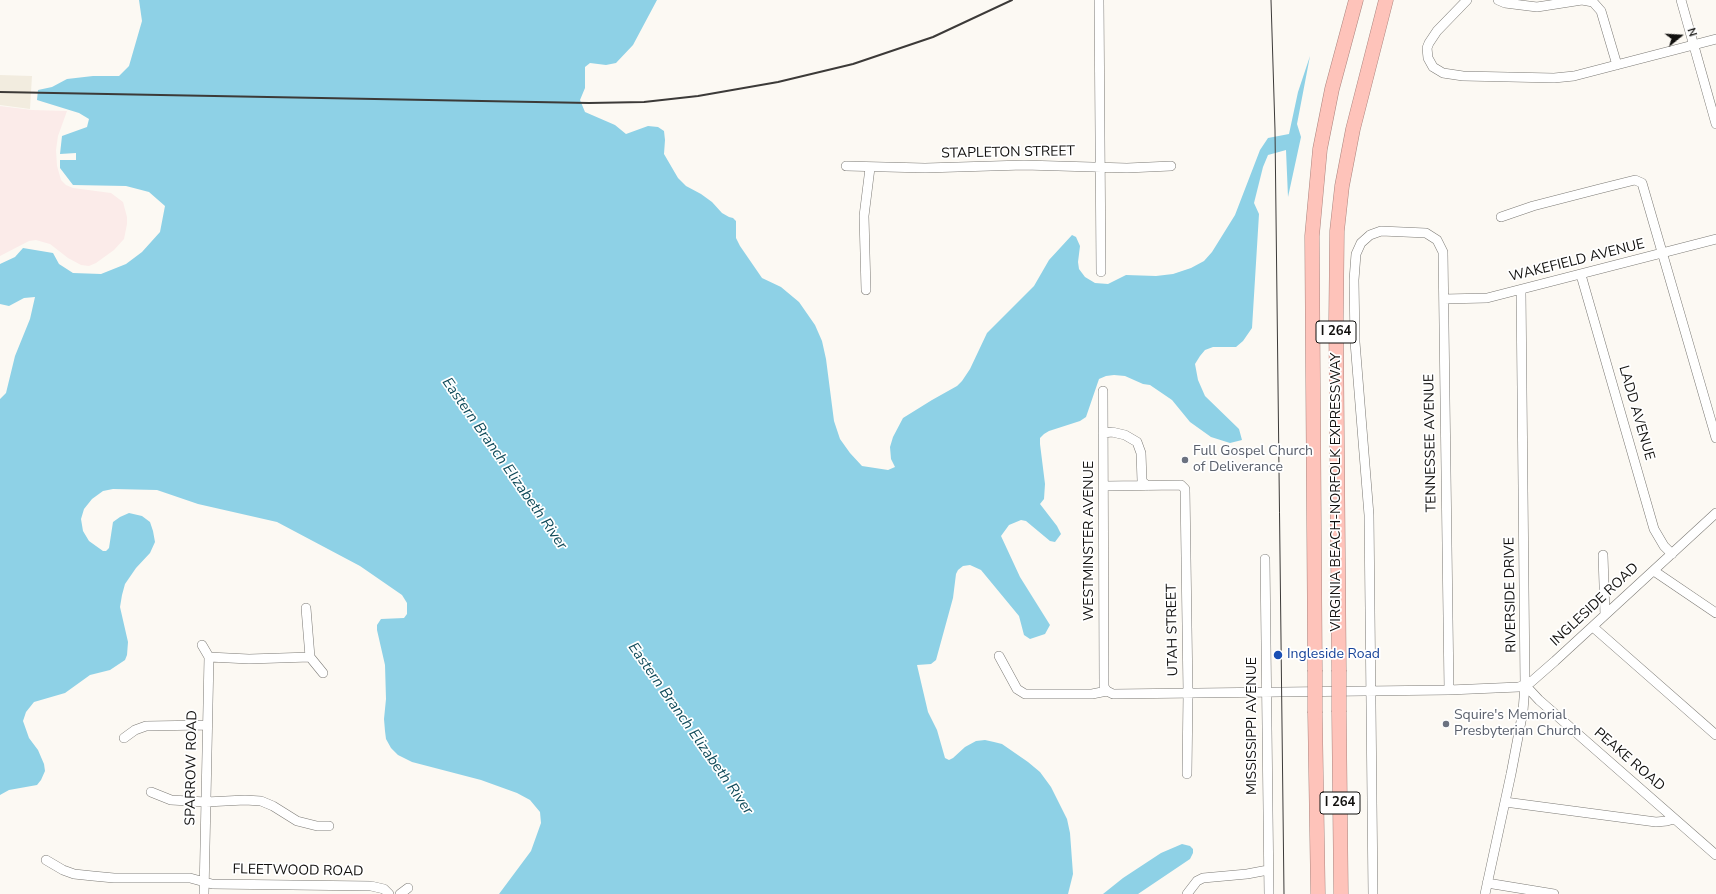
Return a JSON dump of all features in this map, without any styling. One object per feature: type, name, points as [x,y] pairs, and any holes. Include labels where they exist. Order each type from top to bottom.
[{"type":"highway","name":"VIRGINIA BEACH-NORFOLK EXPRESSWAY","points":[[1318,894],[1311,280],[1312,224],[1320,149],[1326,114],[1356,0]]},
{"type":"highway","name":"VIRGINIA BEACH-NORFOLK EXPRESSWAY","points":[[1341,894],[1336,321],[1337,231],[1342,186],[1353,129],[1386,0]]},
{"type":"street","points":[[1098,0],[1100,272]]},
{"type":"street","points":[[1467,0],[1428,42],[1427,55],[1430,64],[1437,70],[1455,75],[1554,78],[1574,76],[1716,39]]},
{"type":"street","points":[[1498,0],[1505,3],[1537,7],[1582,0],[1593,2],[1601,11],[1617,66]]},
{"type":"street","points":[[1680,0],[1716,124]]},
{"type":"street","name":"STAPLETON STREET","points":[[846,166],[870,168],[925,168],[1024,165],[1127,168],[1171,166]]},
{"type":"street","points":[[866,290],[864,216],[870,168]]},
{"type":"street","points":[[1501,217],[1533,206],[1635,180],[1642,183],[1716,438]]},
{"type":"street","name":"TENNESSEE AVENUE","points":[[1373,894],[1369,515],[1355,342],[1355,271],[1358,249],[1365,238],[1381,231],[1426,232],[1437,240],[1443,252],[1449,690]]},
{"type":"street","name":"WAKEFIELD AVENUE","points":[[1444,299],[1478,299],[1521,291],[1716,239]]},
{"type":"street","name":"LADD AVENUE","points":[[1581,275],[1654,529],[1664,546],[1672,554]]},
{"type":"street","name":"RIVERSIDE DRIVE","points":[[1485,894],[1523,711],[1525,685],[1521,291]]},
{"type":"street","name":"WESTMINSTER AVENUE","points":[[1103,391],[1104,687],[1107,691]]},
{"type":"street","points":[[1103,433],[1112,432],[1125,435],[1137,442],[1141,453],[1142,481],[1147,486]]},
{"type":"street","name":"UTAH STREET","points":[[1147,486],[1181,485],[1184,487],[1186,501],[1188,693],[1187,774]]},
{"type":"street","points":[[1104,486],[1147,486]]},
{"type":"street","name":"INGLESIDE ROAD","points":[[999,656],[1017,689],[1025,694],[1092,694],[1107,691],[1113,694],[1506,689],[1525,685],[1536,678],[1716,513]]},
{"type":"street","points":[[1603,555],[1605,615]]},
{"type":"street","name":"MISSISSIPPI AVENUE","points":[[1266,559],[1269,894]]},
{"type":"street","points":[[1654,570],[1716,613]]},
{"type":"street","points":[[306,608],[310,657],[323,673]]},
{"type":"street","points":[[1592,627],[1716,735]]},
{"type":"street","points":[[202,644],[209,657],[249,659],[310,657]]},
{"type":"street","name":"SPARROW ROAD","points":[[204,894],[206,725],[209,657]]},
{"type":"street","name":"PEAKE ROAD","points":[[1525,685],[1539,700],[1716,855]]},
{"type":"street","points":[[124,738],[135,730],[146,726],[206,725]]},
{"type":"street","points":[[151,792],[171,800],[206,802],[245,800],[261,801],[273,806],[297,821],[316,826],[329,826]]},
{"type":"street","points":[[1505,802],[1656,822],[1674,819]]},
{"type":"street","name":"FLEETWOOD ROAD","points":[[46,860],[63,870],[74,874],[114,878],[190,878],[200,879],[204,882],[212,884],[371,886],[384,889],[389,894]]},
{"type":"street","points":[[1188,893],[1197,881],[1203,878],[1247,874],[1268,870]]},
{"type":"street","points":[[1488,882],[1554,894]]},
{"type":"street","points":[[400,894],[408,888]]},
{"type":"shaded area","points":[[0,75],[32,76],[30,109],[0,105]]},
{"type":"shaded area","points":[[0,106],[32,110],[67,111],[58,136],[56,150],[57,166],[61,180],[66,185],[73,188],[111,193],[123,202],[127,217],[124,239],[114,250],[96,263],[89,266],[81,265],[68,258],[50,244],[36,240],[29,241],[0,256]]},
{"type":"water","name":"Eastern Branch Elizabeth River","points":[[139,0],[657,0],[633,45],[616,63],[606,65],[590,63],[585,67],[585,88],[580,100],[585,112],[615,125],[626,134],[648,126],[658,127],[664,131],[664,154],[678,178],[686,186],[712,202],[722,213],[736,221],[736,238],[762,278],[781,287],[799,302],[815,325],[822,341],[826,359],[834,421],[840,439],[862,466],[888,470],[895,467],[891,459],[890,447],[893,437],[903,418],[957,386],[962,381],[970,369],[987,333],[1034,286],[1049,260],[1072,235],[1076,237],[1080,246],[1078,262],[1079,269],[1085,277],[1095,283],[1108,284],[1126,275],[1156,276],[1173,274],[1191,268],[1204,261],[1212,252],[1235,215],[1260,150],[1268,138],[1289,134],[1298,92],[1310,56],[1297,124],[1301,137],[1288,197],[1286,150],[1268,155],[1263,167],[1254,203],[1259,214],[1252,328],[1243,341],[1236,347],[1213,347],[1205,350],[1195,364],[1198,380],[1205,396],[1239,429],[1242,440],[1230,443],[1211,437],[1190,422],[1172,400],[1150,385],[1143,384],[1125,376],[1114,375],[1099,379],[1086,417],[1080,421],[1049,431],[1040,438],[1045,484],[1044,499],[1040,504],[1057,526],[1061,534],[1055,542],[1050,541],[1026,521],[1021,520],[1009,525],[1001,536],[1020,577],[1050,625],[1045,634],[1030,639],[1024,635],[1019,616],[981,570],[970,565],[963,566],[956,574],[953,598],[936,660],[931,664],[917,665],[928,712],[937,730],[945,758],[949,760],[953,758],[965,747],[976,741],[985,740],[1002,744],[1040,772],[1051,787],[1067,819],[1070,833],[1073,874],[1068,894],[499,894],[531,851],[541,823],[540,812],[530,800],[517,793],[481,780],[412,762],[398,755],[391,748],[386,739],[385,731],[385,665],[377,625],[381,619],[404,618],[407,614],[407,603],[402,595],[360,566],[277,522],[198,504],[157,490],[113,489],[103,491],[92,499],[84,509],[81,519],[83,531],[89,541],[103,551],[106,551],[109,548],[113,522],[129,513],[142,516],[150,522],[153,531],[155,542],[150,553],[136,568],[125,584],[122,595],[120,607],[128,642],[127,655],[125,660],[110,670],[90,675],[65,693],[34,702],[26,712],[23,721],[29,738],[38,750],[44,764],[45,771],[37,785],[9,790],[0,795],[0,399],[6,393],[15,356],[30,319],[35,297],[24,298],[9,306],[0,304],[0,264],[15,257],[23,248],[53,253],[59,264],[73,273],[101,274],[126,264],[142,252],[160,232],[165,206],[149,192],[126,186],[73,185],[60,168],[60,160],[76,160],[76,153],[60,154],[62,136],[87,127],[89,119],[79,113],[37,100],[38,90],[52,87],[67,79],[93,76],[119,76],[129,66],[142,21]]},
{"type":"water","points":[[1182,844],[1190,846],[1193,849],[1190,859],[1138,894],[1103,894],[1123,878],[1161,853]]},
{"type":"tram line","points":[[1271,0],[1275,130],[1284,894]]},
{"type":"railway","points":[[0,92],[589,103],[644,102],[698,96],[778,82],[853,64],[933,37],[1012,0]]},
{"type":"place","name":"Full Gospel Church of Deliverance","points":[[1185,460]]},
{"type":"place","name":"Ingleside Road","points":[[1278,655]]},
{"type":"place","name":"Squire's Memorial Presbyterian Church","points":[[1446,724]]}]
